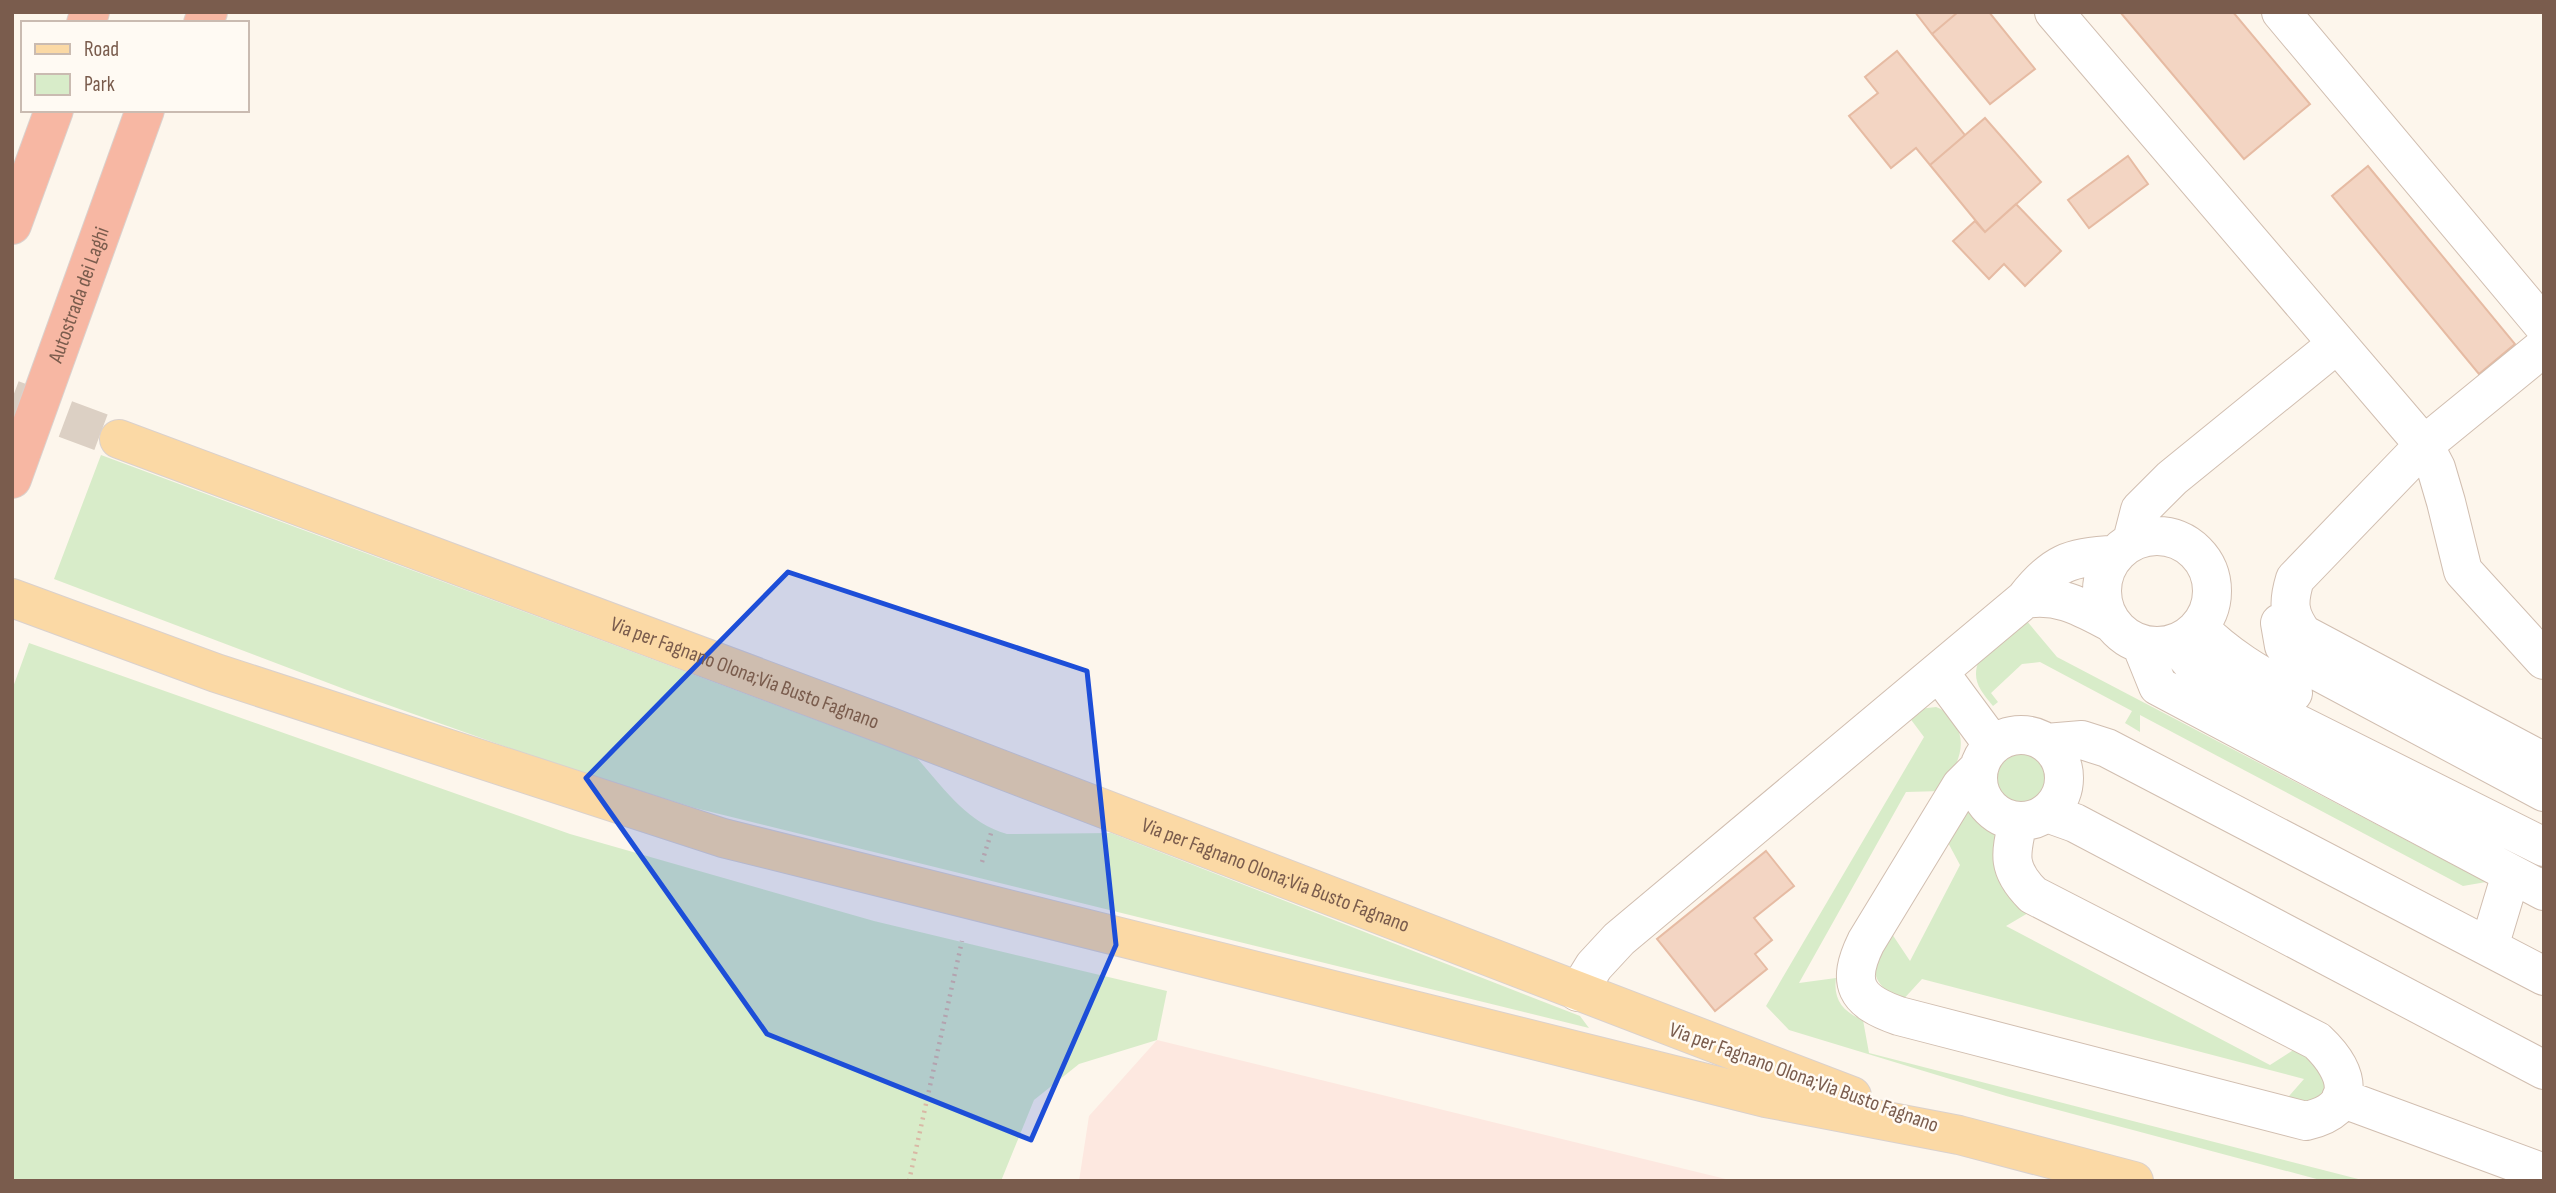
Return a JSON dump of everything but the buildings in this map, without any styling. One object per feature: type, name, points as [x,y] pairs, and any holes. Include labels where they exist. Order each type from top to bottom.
[{"type":"highway","points":[[31,173],[46,112]]},
{"type":"highway","points":[[12,225],[53,112]]},
{"type":"highway","name":"Autostrada dei Laghi","points":[[12,479],[144,112]]},
{"type":"highway","points":[[114,197],[157,112]]},
{"type":"main road","name":"Via per Fagnano Olona;Via Busto Fagnano","points":[[119,439],[888,726],[1578,992],[1959,1135]]},
{"type":"main road","name":"Via per Fagnano Olona;Via Busto Fagnano","points":[[12,598],[215,673],[723,838],[1766,1098],[1959,1135]]},
{"type":"main road","points":[[1959,1135],[2134,1181]]},
{"type":"lane","points":[[2054,12],[2424,445],[2436,468],[2463,571],[2544,660]]},
{"type":"lane","points":[[2281,12],[2544,326]]},
{"type":"lane","points":[[2337,344],[2172,478],[2140,510],[2123,548],[2105,570],[2101,589],[2104,607],[2157,635],[2214,682],[2544,847]]},
{"type":"lane","points":[[2544,347],[2424,445],[2295,579],[2281,611],[2279,630],[2284,646],[2297,660],[2544,792]]},
{"type":"lane","points":[[1578,992],[1594,966],[1619,939],[2025,600],[2042,578],[2071,559],[2123,548],[2151,535],[2170,536],[2187,544],[2201,556],[2210,573],[2213,593],[2208,611],[2157,635]]},
{"type":"lane","points":[[2295,579],[2288,601],[2292,618],[2303,634],[2544,762]]},
{"type":"lane","points":[[2025,600],[2052,597],[2071,601],[2157,635],[2218,648],[2248,669],[2544,821]]},
{"type":"lane","points":[[2157,635],[2158,686],[2527,883],[2489,947]]},
{"type":"lane","points":[[1939,672],[1985,757],[1978,784],[1992,810],[2003,818],[2032,817],[2075,822],[2544,1069]]},
{"type":"lane","points":[[2046,743],[2058,758],[2063,774],[2059,799],[2032,817],[2011,865],[2021,883],[2033,895],[2317,1041],[2343,1072],[2344,1090],[2338,1107],[2320,1118],[2306,1121],[1876,1008],[1861,997],[1855,983],[1855,964],[1961,786],[1985,757],[2019,735],[2046,743],[2082,740],[2107,748],[2544,976]]},
{"type":"lane","points":[[2342,1098],[2544,1172]]},
{"type":"path","points":[[981,865],[992,830]]},
{"type":"path","points":[[909,1181],[962,942]]},
{"type":"highlighted area","points":[[788,572],[1087,671],[1116,945],[1031,1140],[767,1034],[586,778]]},
{"type":"shaded area","points":[[1157,1040],[1734,1181],[1079,1181],[1089,1116]]},
{"type":"green space","points":[[101,455],[916,757],[957,803],[993,829],[1007,834],[1111,833],[1580,1016],[1589,1028],[695,808],[540,759],[360,695],[54,579]]},
{"type":"green space","points":[[2026,620],[2057,657],[2486,882],[2463,886],[2140,715],[2140,732],[2125,723],[2132,711],[2040,662],[2022,664],[1991,693],[1998,702],[1993,706],[1976,679],[1979,660]]},
{"type":"green space","points":[[29,643],[570,834],[874,921],[1167,991],[1157,1040],[1079,1064],[1034,1100],[1001,1181],[12,1181],[12,690]]},
{"type":"green space","points":[[1936,707],[1950,717],[1961,739],[1959,757],[1951,774],[1942,791],[1906,792],[1799,983],[1836,978],[1836,993],[1841,1004],[1863,1020],[1869,1053],[2366,1181],[2324,1181],[2006,1096],[1789,1030],[1766,1006],[1924,737],[1909,717],[1919,709]]},
{"type":"green space","points":[[2015,750],[2025,750],[2040,758],[2046,767],[2046,789],[2040,798],[2025,806],[2015,806],[1997,794],[1992,783],[1992,773],[2004,755]]},
{"type":"green space","points":[[1969,804],[1982,820],[2001,832],[2035,909],[2006,926],[2270,1065],[2295,1049],[2313,1058],[2330,1076],[2320,1101],[2283,1103],[2304,1079],[1922,979],[1900,1003],[1881,985],[1875,972],[1876,965],[1892,934],[1910,961],[1960,865],[1945,837]]},
{"type":"tunnel","points":[[12,399],[119,439]]}]
